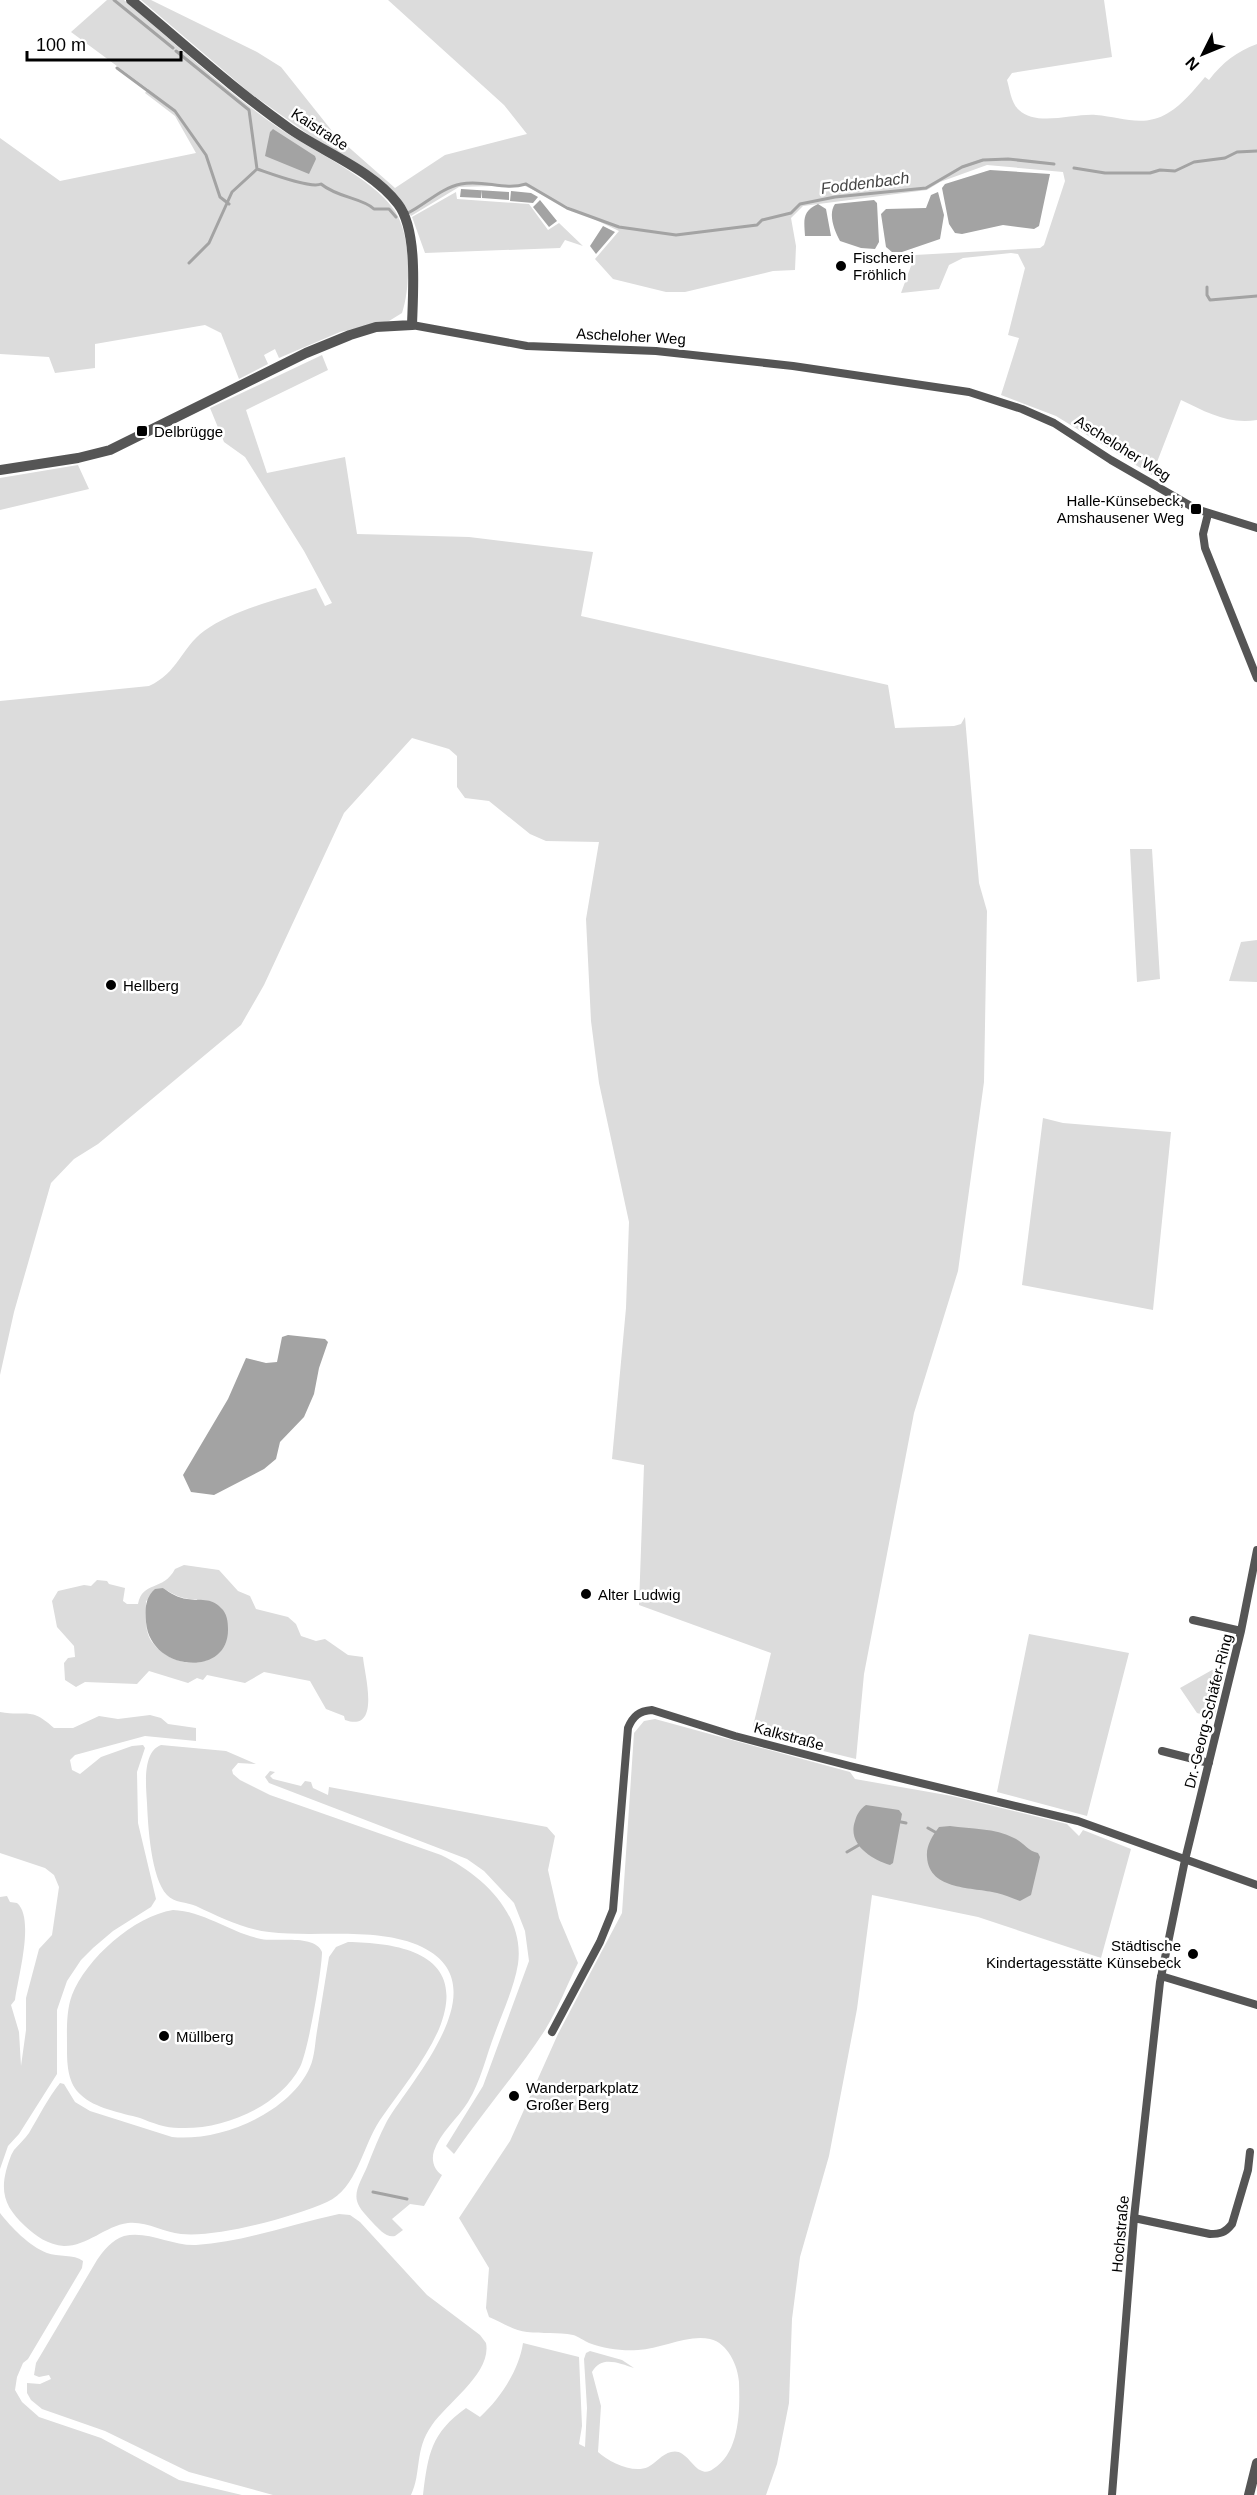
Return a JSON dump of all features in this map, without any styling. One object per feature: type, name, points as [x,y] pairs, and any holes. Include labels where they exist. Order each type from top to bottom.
[{"type":"street","name":"Kaistraße","points":[[131,0],[265,111],[375,182],[399,205],[405,218],[412,253],[414,272],[412,325]]},
{"type":"street","name":"Ascheloher Weg","points":[[0,470],[110,450],[306,353],[376,327],[412,325],[527,346],[656,351],[794,366],[969,392],[1022,408],[1053,423],[1162,491],[1208,514],[1257,528]]},
{"type":"street","points":[[1208,514],[1203,534],[1205,548],[1257,678]]},
{"type":"street","name":"Dr.-Georg-Schäfer-Ring","points":[[1185,1860],[1255,1571],[1257,1550]]},
{"type":"street","points":[[1193,1620],[1241,1631]]},
{"type":"street","name":"Kalkstraße","points":[[552,2032],[600,1942],[613,1910],[628,1728],[631,1720],[644,1711],[652,1710],[735,1736],[1078,1821],[1257,1885]]},
{"type":"street","points":[[1162,1751],[1209,1763]]},
{"type":"street","name":"Hochstraße","points":[[1112,2495],[1134,2218],[1161,1976],[1185,1860]]},
{"type":"street","points":[[1161,1976],[1257,2005]]},
{"type":"street","points":[[1134,2218],[1210,2234],[1227,2231],[1232,2224],[1248,2170],[1250,2152]]},
{"type":"street","points":[[1249,2495],[1257,2463]]},
{"type":"shaded area","points":[[107,0],[124,0],[256,112],[356,175],[385,199],[400,221],[407,247],[407,289],[402,313],[389,321],[340,332],[279,358],[275,349],[264,355],[268,364],[239,379],[221,333],[205,325],[95,344],[95,368],[55,373],[49,357],[0,354],[0,138],[60,181],[196,153],[175,116],[145,93],[148,89],[71,32]]},
{"type":"shaded area","points":[[141,0],[151,0],[257,52],[281,67],[336,136],[395,188],[445,155],[527,134],[504,105],[388,0],[1104,0],[1112,57],[1012,73],[1007,80],[1016,107],[1026,115],[1045,119],[1096,115],[1141,121],[1159,117],[1179,105],[1205,77],[1209,80],[1230,58],[1257,44],[1257,420],[1227,419],[1181,400],[1152,475],[1056,416],[1001,395],[1019,338],[1008,335],[1025,268],[1018,254],[963,258],[949,265],[939,289],[901,293],[915,255],[1040,248],[1044,245],[1065,181],[1063,172],[987,165],[940,182],[927,190],[803,206],[791,218],[796,246],[795,270],[773,271],[685,292],[666,292],[613,279],[595,259],[619,231],[523,185],[459,187],[411,216],[402,201],[250,93]]},
{"type":"shaded area","points":[[273,129],[315,156],[316,159],[309,174],[265,156],[270,132]]},
{"type":"shaded area","points":[[990,170],[1050,174],[1039,226],[1034,229],[1003,225],[962,234],[955,233],[949,224],[942,188],[945,184]]},
{"type":"shaded area","points":[[461,189],[481,190],[481,198],[460,197]]},
{"type":"shaded area","points":[[481,190],[509,192],[509,200],[482,198]]},
{"type":"shaded area","points":[[511,191],[531,193],[538,197],[533,203],[510,201]]},
{"type":"shaded area","points":[[456,192],[457,199],[529,204],[548,230],[559,223],[583,246],[565,240],[560,248],[425,253],[412,217]]},
{"type":"shaded area","points":[[938,192],[944,215],[940,239],[902,252],[892,252],[886,247],[881,214],[886,209],[926,208],[931,195]]},
{"type":"shaded area","points":[[540,200],[557,221],[549,227],[533,207]]},
{"type":"shaded area","points":[[874,200],[877,203],[879,242],[875,249],[861,248],[840,241],[832,217],[835,204]]},
{"type":"shaded area","points":[[818,204],[826,209],[831,236],[805,236],[804,221],[807,213]]},
{"type":"shaded area","points":[[603,226],[615,232],[596,254],[590,246]]},
{"type":"shaded area","points":[[322,355],[328,370],[246,410],[267,473],[345,457],[357,534],[469,537],[593,552],[581,616],[888,685],[895,728],[954,726],[961,724],[965,717],[979,883],[987,911],[984,1082],[958,1271],[914,1413],[864,1674],[856,1759],[770,1738],[753,1726],[771,1653],[639,1605],[644,1465],[612,1459],[626,1308],[629,1222],[599,1083],[591,1021],[586,919],[599,842],[546,841],[530,834],[489,801],[465,798],[457,787],[457,756],[449,749],[412,738],[344,813],[264,985],[241,1025],[98,1144],[74,1159],[51,1183],[14,1312],[0,1375],[0,701],[149,686],[167,674],[204,631],[229,617],[258,605],[316,588],[325,606],[332,603],[304,551],[245,457],[224,442],[210,408]]},
{"type":"shaded area","points":[[78,465],[89,489],[0,510],[0,478]]},
{"type":"shaded area","points":[[1130,849],[1152,849],[1160,979],[1137,982]]},
{"type":"shaded area","points":[[1257,940],[1257,982],[1229,981],[1241,942]]},
{"type":"shaded area","points":[[1043,1118],[1063,1123],[1171,1132],[1153,1310],[1022,1285]]},
{"type":"shaded area","points":[[288,1335],[325,1339],[328,1342],[319,1368],[314,1394],[304,1417],[280,1442],[276,1459],[264,1469],[214,1495],[191,1492],[183,1475],[228,1399],[246,1358],[266,1363],[277,1362],[282,1337]]},
{"type":"shaded area","points":[[184,1565],[219,1570],[238,1591],[250,1596],[256,1609],[288,1617],[296,1624],[301,1636],[316,1641],[325,1639],[348,1655],[363,1657],[368,1687],[367,1710],[364,1718],[356,1722],[345,1720],[344,1716],[326,1709],[310,1681],[264,1672],[245,1683],[207,1675],[203,1680],[197,1678],[188,1683],[149,1671],[137,1684],[85,1682],[76,1687],[65,1680],[64,1663],[68,1658],[75,1657],[74,1646],[57,1627],[52,1601],[58,1591],[84,1585],[91,1586],[97,1580],[107,1581],[109,1584],[125,1588],[123,1601],[127,1604],[138,1604],[144,1592],[165,1581],[175,1569]],"holes":[[[163,1588],[183,1598],[197,1599],[211,1658],[196,1663],[179,1661],[164,1654],[149,1638],[146,1601]]]},
{"type":"shaded area","points":[[163,1588],[180,1598],[213,1602],[223,1610],[227,1618],[228,1629],[225,1645],[216,1656],[204,1662],[189,1663],[174,1659],[161,1651],[151,1639],[146,1622],[146,1604],[155,1589]]},
{"type":"shaded area","points":[[1029,1634],[1129,1653],[1087,1816],[997,1792]]},
{"type":"shaded area","points":[[1212,1670],[1225,1673],[1214,1718],[1197,1713],[1180,1688]]},
{"type":"shaded area","points":[[0,1712],[33,1715],[54,1728],[73,1728],[99,1716],[118,1719],[150,1715],[161,1718],[168,1724],[196,1728],[196,1741],[145,1736],[75,1755],[70,1760],[72,1770],[80,1774],[101,1757],[132,1746],[143,1745],[145,1748],[137,1772],[138,1823],[156,1899],[151,1907],[113,1931],[93,1948],[81,1960],[67,1981],[57,2010],[57,2074],[19,2134],[8,2146],[0,2169],[0,1897],[7,1896],[10,1902],[17,1903],[25,1921],[22,1963],[15,2000],[11,2005],[19,2032],[21,2066],[26,2030],[26,1998],[39,1949],[52,1935],[59,1887],[54,1875],[45,1868],[0,1853]]},
{"type":"shaded area","points":[[655,1719],[850,1772],[855,1779],[952,1796],[1067,1824],[1079,1836],[1083,1830],[1131,1849],[1101,1958],[978,1917],[872,1895],[857,2009],[829,2156],[800,2257],[792,2319],[789,2403],[777,2464],[766,2495],[423,2495],[430,2456],[438,2436],[454,2417],[466,2408],[480,2417],[487,2410],[513,2374],[523,2343],[579,2357],[582,2426],[579,2444],[585,2447],[587,2408],[584,2359],[586,2353],[590,2351],[622,2360],[634,2368],[605,2362],[592,2372],[601,2406],[598,2452],[608,2460],[628,2468],[642,2469],[668,2453],[676,2451],[684,2455],[697,2468],[707,2472],[722,2462],[733,2442],[738,2418],[739,2382],[734,2362],[722,2345],[710,2339],[693,2338],[647,2349],[613,2349],[589,2343],[573,2335],[522,2331],[489,2317],[486,2308],[489,2268],[459,2218],[510,2141],[558,2034],[622,1913],[634,1733],[644,1721]]},
{"type":"shaded area","points":[[161,1745],[226,1751],[256,1764],[238,1763],[232,1770],[233,1774],[270,1795],[441,1855],[471,1873],[485,1885],[497,1898],[515,1929],[518,1946],[516,1973],[480,2077],[473,2094],[440,2138],[434,2151],[434,2164],[442,2175],[424,2206],[410,2204],[392,2219],[403,2230],[395,2236],[389,2236],[383,2232],[366,2216],[356,2197],[359,2184],[387,2121],[430,2058],[443,2032],[452,2008],[453,1984],[444,1964],[422,1947],[405,1941],[367,1935],[269,1932],[232,1922],[196,1906],[170,1898],[157,1877],[147,1813],[146,1770],[151,1755]]},
{"type":"shaded area","points":[[270,1771],[275,1772],[270,1776],[273,1779],[301,1786],[305,1781],[311,1782],[313,1788],[328,1795],[329,1787],[547,1827],[555,1836],[548,1870],[559,1918],[578,1963],[545,2030],[454,2154],[446,2146],[483,2086],[529,1961],[525,1931],[514,1903],[484,1871],[467,1859],[269,1783],[265,1777]]},
{"type":"shaded area","points":[[866,1805],[899,1810],[902,1814],[893,1863],[890,1865],[868,1855],[854,1837],[853,1829],[856,1818]]},
{"type":"shaded area","points":[[950,1826],[999,1832],[1014,1838],[1038,1853],[1040,1857],[1031,1895],[1020,1901],[997,1893],[954,1886],[936,1876],[930,1868],[927,1857],[929,1845],[939,1827]]},
{"type":"shaded area","points":[[173,1910],[196,1914],[261,1939],[312,1943],[322,1952],[307,2045],[300,2067],[291,2081],[278,2094],[248,2113],[214,2125],[196,2128],[164,2126],[93,2103],[77,2091],[68,2068],[67,2035],[70,2001],[88,1967],[113,1941],[128,1930],[158,1914]]},
{"type":"shaded area","points":[[348,1942],[390,1946],[409,1950],[425,1958],[438,1969],[445,1984],[446,2004],[439,2029],[427,2053],[380,2120],[352,2177],[337,2196],[295,2214],[234,2230],[181,2234],[128,2223],[81,2243],[64,2246],[53,2244],[38,2236],[14,2214],[9,2207],[4,2187],[9,2160],[60,2083],[64,2084],[75,2102],[90,2111],[172,2137],[211,2135],[231,2129],[252,2121],[287,2098],[300,2083],[312,2063],[329,1957],[336,1947]]},
{"type":"shaded area","points":[[0,2213],[21,2236],[40,2250],[75,2257],[83,2261],[82,2268],[28,2359],[23,2363],[15,2390],[22,2402],[39,2417],[101,2438],[179,2480],[242,2495],[0,2495]]},
{"type":"shaded area","points":[[339,2214],[350,2215],[360,2222],[427,2295],[480,2335],[486,2343],[486,2354],[476,2376],[439,2416],[426,2434],[411,2495],[273,2495],[189,2472],[105,2431],[42,2409],[31,2400],[27,2393],[27,2383],[40,2384],[51,2379],[49,2375],[39,2377],[34,2375],[36,2363],[97,2260],[116,2240],[124,2236],[142,2235],[187,2245],[214,2243],[250,2237]]},
{"type":"waterway","name":"Foddenbach","points":[[114,0],[173,48]]},
{"type":"waterway","name":"Foddenbach","points":[[176,51],[249,110],[257,169],[300,183],[321,184],[374,209],[389,209],[396,217]]},
{"type":"waterway","points":[[117,68],[175,111],[206,155],[220,197],[229,204]]},
{"type":"waterway","name":"Foddenbach","points":[[1074,168],[1105,173],[1175,171],[1194,162],[1225,158],[1237,152],[1257,151]]},
{"type":"waterway","name":"Foddenbach","points":[[408,213],[440,193],[461,184],[509,186],[526,184],[567,208],[619,227],[676,235],[757,225],[762,220],[791,213],[800,204],[835,197],[926,188],[962,167],[983,160],[1008,159],[1054,164]]},
{"type":"waterway","points":[[189,263],[209,243],[232,192],[257,169]]},
{"type":"waterway","points":[[1207,287],[1210,300],[1257,296]]},
{"type":"waterway","points":[[901,1822],[906,1823]]},
{"type":"waterway","points":[[928,1828],[935,1832]]},
{"type":"waterway","points":[[847,1852],[859,1845]]},
{"type":"waterway","points":[[373,2192],[407,2199]]},
{"type":"place","name":"Fischerei Fröhlich","points":[[841,266]]},
{"type":"place","name":"Delbrügge","points":[[142,431]]},
{"type":"place","name":"Halle-Künsebeck, Amshausener Weg","points":[[1196,509]]},
{"type":"place","name":"Hellberg","points":[[111,985]]},
{"type":"place","name":"Alter Ludwig","points":[[586,1594]]},
{"type":"place","name":"Städtische Kindertagesstätte Künsebeck","points":[[1193,1954]]},
{"type":"place","name":"Müllberg","points":[[164,2036]]},
{"type":"place","name":"Wanderparkplatz Großer Berg","points":[[514,2096]]}]
